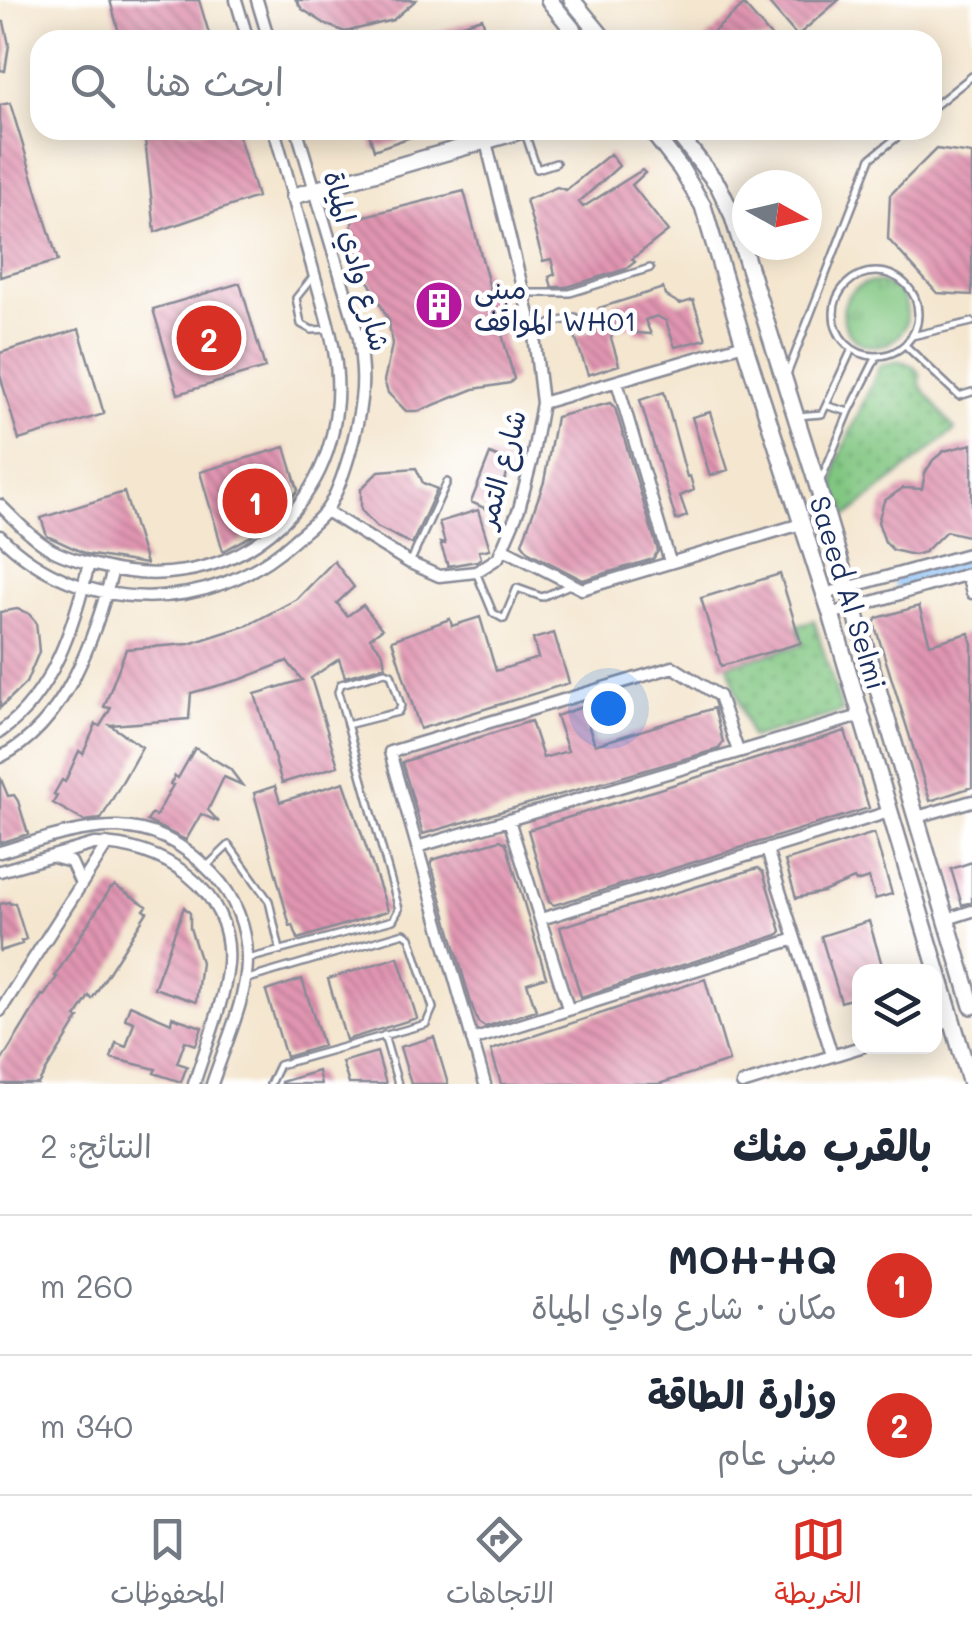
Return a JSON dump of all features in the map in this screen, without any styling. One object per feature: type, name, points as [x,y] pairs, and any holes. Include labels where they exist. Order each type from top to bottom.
[{"type":"street","points":[[236,0],[245,30]]},
{"type":"street","points":[[257,0],[266,30]]},
{"type":"street","points":[[549,0],[573,30]]},
{"type":"street","points":[[572,0],[596,30]]},
{"type":"street","name":"شارع وادي المياة","points":[[0,505],[53,550],[113,570],[160,576],[196,570],[246,552],[268,537],[302,500],[330,447],[337,410],[336,347],[277,140]]},
{"type":"street","name":"شارع وادي المياة","points":[[0,536],[12,548],[84,587],[106,593],[169,598],[221,585],[268,562],[326,510],[344,468],[362,402],[362,374],[358,338],[300,140]]},
{"type":"street","points":[[294,196],[492,140]]},
{"type":"street","name":"Saeed Al Selmi","points":[[659,140],[704,206],[744,344],[832,614],[971,1084]]},
{"type":"street","name":"Saeed Al Selmi","points":[[683,140],[718,185],[732,214],[818,487],[972,1006]]},
{"type":"street","name":"شارع التمر","points":[[476,572],[498,558],[518,508],[542,403],[524,293],[486,142]]},
{"type":"street","points":[[542,403],[744,344]]},
{"type":"street","points":[[617,382],[670,562]]},
{"type":"street","points":[[326,510],[410,563],[440,576],[476,572]]},
{"type":"street","points":[[502,548],[582,589],[801,524]]},
{"type":"street","points":[[825,594],[972,553]]},
{"type":"street","points":[[0,732],[13,723],[48,679],[84,587],[89,563]]},
{"type":"street","points":[[0,757],[39,728],[65,694],[113,570]]},
{"type":"street","points":[[832,614],[969,574],[972,593]]},
{"type":"street","points":[[68,632],[88,640]]},
{"type":"street","points":[[485,1084],[390,752],[673,667],[719,696],[738,751]]},
{"type":"street","points":[[417,847],[860,716]]},
{"type":"street","points":[[917,816],[972,801]]},
{"type":"street","points":[[540,919],[889,812]]},
{"type":"street","points":[[510,820],[568,1008]]},
{"type":"street","points":[[0,852],[88,827],[134,826],[171,838],[194,854],[223,884],[245,934],[246,980],[212,1084]]},
{"type":"street","points":[[0,1010],[107,844]]},
{"type":"street","points":[[0,871],[107,844],[157,854],[191,875],[215,906],[228,946],[224,988],[194,1084]]},
{"type":"street","points":[[767,850],[832,1056]]},
{"type":"street","points":[[183,870],[194,854]]},
{"type":"street","points":[[52,856],[71,862],[81,884]]},
{"type":"street","points":[[947,919],[972,911]]},
{"type":"street","points":[[472,1040],[795,939]]},
{"type":"street","points":[[942,1024],[972,1015]]},
{"type":"street","points":[[742,1084],[852,1050]]},
{"type":"lane","points":[[942,100],[972,76]]},
{"type":"lane","points":[[527,140],[537,169],[556,163]]},
{"type":"lane","points":[[785,379],[870,158],[893,140]]},
{"type":"lane","points":[[524,293],[570,292],[650,268]]},
{"type":"lane","points":[[818,487],[848,412],[876,358],[905,346],[918,317],[910,290],[891,275],[866,273],[846,285],[834,306],[837,330],[852,350],[876,358]]},
{"type":"lane","points":[[314,276],[296,298],[302,324],[312,330],[330,330]]},
{"type":"lane","points":[[534,343],[550,324],[574,317]]},
{"type":"lane","points":[[912,336],[972,322]]},
{"type":"lane","points":[[905,346],[958,396],[972,392]]},
{"type":"lane","points":[[795,416],[822,414],[852,350]]},
{"type":"lane","points":[[828,406],[848,412]]},
{"type":"lane","points":[[410,563],[447,482]]},
{"type":"lane","points":[[476,572],[493,613],[504,619],[517,588],[542,597],[572,584]]},
{"type":"lane","points":[[247,959],[397,916],[399,910],[347,725],[338,688],[389,672],[401,706],[398,712],[347,725]]},
{"type":"lane","points":[[206,867],[229,846],[269,901],[280,950]]},
{"type":"lane","points":[[246,980],[404,933],[410,937],[433,1008],[426,1024],[279,1066],[270,1084]]},
{"type":"lane","points":[[384,1036],[398,1084]]},
{"type":"green space","points":[[875,282],[898,291],[907,314],[898,337],[875,346],[852,337],[843,314],[852,291]]},
{"type":"green space","points":[[901,361],[920,374],[920,385],[955,430],[847,516],[834,488],[837,462],[880,365]]},
{"type":"green space","points":[[814,620],[842,712],[751,738],[728,665],[802,645],[798,625]]},
{"type":"building","points":[[110,0],[199,0],[208,30],[118,30]]},
{"type":"building","points":[[296,0],[416,0],[393,20],[353,30],[327,25],[302,9]]},
{"type":"building","points":[[766,0],[839,0],[804,30],[792,30]]},
{"type":"building","points":[[744,5],[765,30],[715,30]]},
{"type":"building","points":[[482,18],[486,30],[444,30]]},
{"type":"building","points":[[0,22],[4,22],[9,45],[5,71],[0,70]]},
{"type":"building","points":[[10,103],[58,261],[0,277],[0,105]]},
{"type":"building","points":[[145,140],[240,140],[257,197],[155,232]]},
{"type":"building","points":[[371,140],[402,140],[374,150]]},
{"type":"building","points":[[936,149],[972,154],[972,295],[937,293],[888,239],[890,195]]},
{"type":"building","points":[[610,154],[619,166],[579,202],[583,207],[642,170],[645,173],[632,185],[668,231],[632,259],[635,262],[626,269],[567,287],[552,287],[549,277],[555,274],[551,259],[543,261],[526,200],[557,187],[566,190]]},
{"type":"building","name":"مبنى المواقف WH01","points":[[464,191],[514,379],[474,389],[419,411],[406,411],[388,393],[384,381],[392,345],[389,321],[357,259],[350,237],[353,219]]},
{"type":"building","points":[[240,283],[265,368],[178,394],[153,309]]},
{"type":"building","points":[[663,288],[665,295],[680,304],[693,300],[706,339],[675,347],[666,321],[657,316],[645,320],[651,334],[636,333],[633,325],[616,329],[611,338],[619,365],[588,375],[575,336],[590,331],[599,308]]},
{"type":"building","points":[[79,329],[104,414],[19,440],[0,375],[0,353]]},
{"type":"building","points":[[664,392],[694,490],[680,496],[687,516],[676,520],[640,400]]},
{"type":"building","points":[[610,403],[615,408],[658,551],[653,559],[583,580],[529,552],[522,543],[544,482],[556,417]]},
{"type":"building","points":[[710,412],[728,470],[710,476],[692,417]]},
{"type":"building","points":[[972,444],[972,537],[946,531],[925,552],[914,555],[893,550],[885,542],[878,522],[884,501],[903,488],[922,489],[933,460],[944,451]]},
{"type":"building","points":[[285,447],[298,490],[280,513],[251,536],[223,551],[200,472]]},
{"type":"building","points":[[490,454],[511,463],[493,512],[471,502]]},
{"type":"building","points":[[416,468],[423,483],[437,489],[412,544],[377,527],[361,510],[361,489],[379,471]]},
{"type":"building","points":[[124,492],[146,564],[86,554],[47,536],[41,518]]},
{"type":"building","points":[[478,510],[490,549],[479,551],[481,558],[477,561],[448,566],[440,543],[445,544],[439,522]]},
{"type":"building","points":[[334,561],[354,587],[337,603],[347,616],[363,605],[382,629],[370,638],[383,653],[385,666],[345,677],[339,659],[311,678],[338,766],[282,783],[255,694],[302,680],[287,661],[191,693],[189,719],[110,725],[142,747],[101,819],[84,821],[53,803],[57,796],[54,794],[62,780],[65,782],[79,751],[83,754],[96,724],[100,726],[111,708],[104,707],[126,649],[189,644],[248,625],[297,599]]},
{"type":"building","points":[[780,574],[801,643],[721,666],[701,598]]},
{"type":"building","points":[[919,606],[930,644],[969,633],[972,644],[972,787],[930,801],[874,623],[877,618]]},
{"type":"building","points":[[17,609],[36,622],[39,652],[26,683],[0,708],[0,612]]},
{"type":"building","points":[[480,617],[496,671],[538,658],[533,639],[554,633],[569,683],[420,729],[392,640],[450,619],[452,626]]},
{"type":"building","points":[[582,707],[595,745],[714,708],[723,742],[719,749],[423,834],[402,762],[531,721],[543,758],[568,751],[556,716]]},
{"type":"building","points":[[845,731],[869,808],[554,905],[549,902],[528,830]]},
{"type":"building","points":[[195,748],[230,769],[242,785],[224,777],[208,810],[219,822],[201,814],[186,840],[147,821],[152,814],[156,816],[173,785],[170,784],[175,776],[178,778]]},
{"type":"building","points":[[0,777],[8,796],[14,795],[18,801],[28,834],[0,843]]},
{"type":"building","points":[[344,782],[388,911],[298,939],[293,925],[290,926],[254,793],[275,786],[280,802]]},
{"type":"building","points":[[874,833],[892,894],[875,899],[869,878],[796,898],[785,861]]},
{"type":"building","points":[[500,840],[506,843],[546,977],[527,983],[536,1010],[485,1027],[478,1022],[471,1003],[431,863]]},
{"type":"building","points":[[972,862],[972,902],[962,905],[951,869]]},
{"type":"building","points":[[758,868],[763,872],[781,931],[778,935],[581,997],[560,927]]},
{"type":"building","points":[[115,886],[147,906],[147,912],[92,999],[89,996],[38,1084],[0,1084],[0,1063]]},
{"type":"building","points":[[15,903],[26,939],[0,951],[0,904]]},
{"type":"building","points":[[184,907],[190,913],[190,928],[201,962],[196,1002],[154,988]]},
{"type":"building","points":[[869,921],[882,964],[852,964],[852,999],[841,1002],[821,936]]},
{"type":"building","points":[[398,957],[417,1018],[346,1040],[328,979]]},
{"type":"building","points":[[302,979],[323,1046],[286,1057],[266,991]]},
{"type":"building","points":[[705,979],[729,1061],[659,1084],[501,1084],[491,1050]]},
{"type":"building","points":[[130,1005],[171,1023],[172,1017],[202,1027],[196,1045],[185,1041],[177,1063],[187,1066],[181,1082],[154,1073],[156,1069],[111,1058],[116,1043],[126,1047],[134,1022],[125,1019]]},
{"type":"building","points":[[434,1037],[448,1084],[411,1084],[400,1047]]},
{"type":"building","points":[[377,1052],[386,1084],[349,1084],[342,1062]]},
{"type":"building","points":[[318,1071],[321,1084],[281,1084],[281,1082]]},
{"type":"waterway","points":[[903,581],[972,558]]},
{"type":"place","name":"مبنى المواقف WH01","points":[[439,305]]},
{"type":"place","name":"وزارة الطاقة","points":[[209,338]]},
{"type":"place","name":"MOH-HQ","points":[[255,501]]}]
